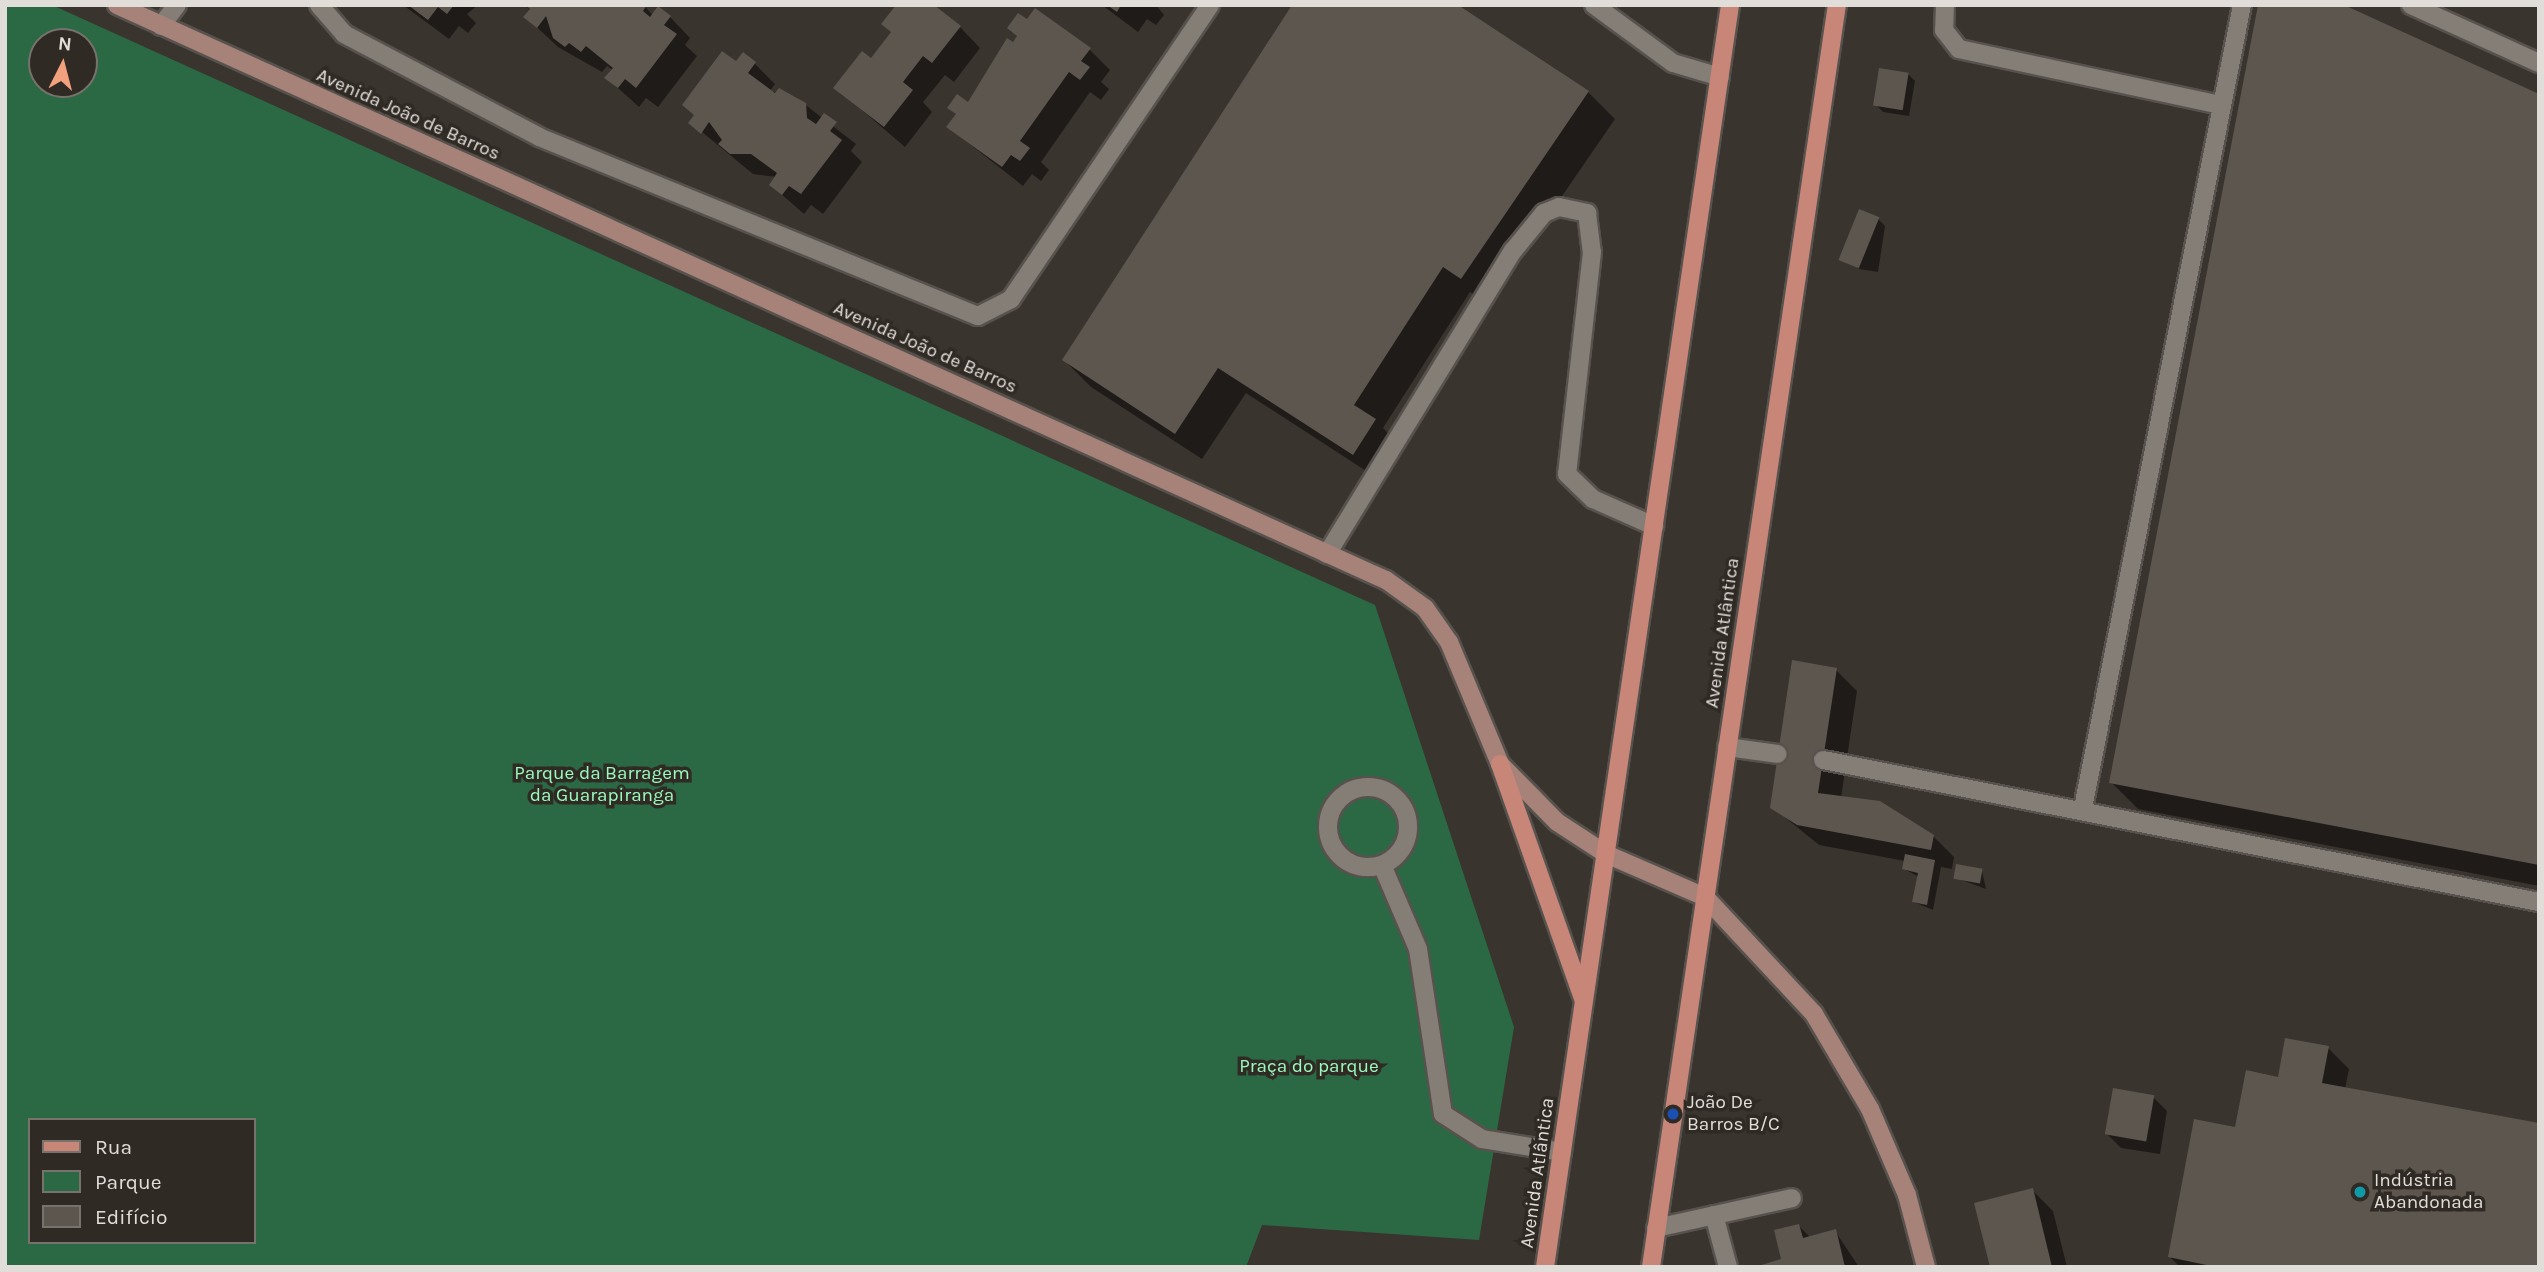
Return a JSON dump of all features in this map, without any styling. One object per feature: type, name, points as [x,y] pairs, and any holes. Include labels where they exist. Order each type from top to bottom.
[{"type":"main road","name":"Avenida Atlântica","points":[[1545,1267],[1730,5]]},
{"type":"main road","name":"Avenida Atlântica","points":[[1651,1267],[1837,5]]},
{"type":"main road","points":[[1500,764],[1584,1001]]},
{"type":"street","name":"Avenida João de Barros","points":[[117,5],[1386,580],[1425,608],[1449,642],[1500,764],[1557,822],[1606,854],[1705,897]]},
{"type":"street","points":[[161,26],[177,5]]},
{"type":"street","points":[[319,5],[344,34],[539,137],[978,316],[1011,299],[1210,5]]},
{"type":"street","points":[[1594,5],[1673,63],[1720,77]]},
{"type":"street","points":[[1945,5],[1944,30],[1959,49],[2221,105]]},
{"type":"street","points":[[2083,808],[2242,5]]},
{"type":"street","points":[[2411,5],[2539,63]]},
{"type":"street","points":[[1327,554],[1477,309],[1544,213],[1559,207],[1587,213],[1592,252],[1567,474],[1593,499],[1654,526]]},
{"type":"street","points":[[1727,747],[1778,754]]},
{"type":"street","points":[[1823,760],[2083,808],[2539,902]]},
{"type":"street","points":[[1372,788],[1398,800],[1408,837],[1382,865],[1363,868],[1332,846],[1331,809],[1344,794],[1372,788]]},
{"type":"street","points":[[1382,865],[1418,948],[1443,1114],[1482,1139],[1562,1152]]},
{"type":"street","points":[[1705,897],[1814,1014],[1870,1109],[1907,1195],[1926,1267]]},
{"type":"street","points":[[1657,1228],[1792,1198]]},
{"type":"street","points":[[1714,1215],[1728,1267]]},
{"type":"green space","name":"Parque da Barragem da Guarapiranga","points":[[5,5],[52,5],[1375,605],[1514,1027],[1479,1240],[1262,1225],[1246,1267],[5,1267]]},
{"type":"building","points":[[408,5],[454,5],[447,14],[438,7],[428,20]]},
{"type":"building","points":[[525,5],[647,5],[643,11],[650,17],[658,6],[671,16],[664,25],[677,34],[636,88],[625,79],[618,88],[604,78],[613,68],[586,46],[581,52],[569,43],[565,47],[553,38],[546,16],[537,28],[523,17],[530,9]]},
{"type":"building","points":[[896,5],[934,5],[961,26],[932,63],[923,56],[903,82],[913,90],[884,127],[833,88],[862,51],[871,58],[891,32],[881,24]]},
{"type":"building","points":[[1107,5],[1121,5],[1117,12]]},
{"type":"building","points":[[1292,5],[1458,5],[1589,91],[1461,279],[1443,267],[1354,405],[1376,419],[1353,455],[1218,368],[1175,434],[1062,360]]},
{"type":"building","points":[[2258,5],[2344,5],[2539,94],[2539,865],[2109,783]]},
{"type":"building","points":[[1035,8],[1091,48],[1081,61],[1090,67],[1080,80],[1069,72],[1020,141],[1030,148],[1020,161],[1011,155],[1002,167],[946,127],[956,114],[947,108],[957,94],[968,102],[1007,38],[1013,42],[1017,36],[1007,28],[1018,13],[1027,19]]},
{"type":"building","points":[[722,51],[736,61],[743,52],[756,62],[748,73],[775,93],[779,88],[806,103],[807,118],[816,124],[824,113],[837,122],[830,131],[842,140],[801,194],[789,186],[782,195],[769,185],[777,173],[751,154],[730,154],[718,144],[722,140],[709,122],[701,134],[688,123],[694,115],[682,105]]},
{"type":"building","points":[[1879,68],[1909,73],[1903,110],[1873,106]]},
{"type":"building","points":[[1859,209],[1879,217],[1859,268],[1838,260]]},
{"type":"building","points":[[1792,660],[1837,668],[1818,793],[1880,801],[1934,835],[1931,850],[1797,825],[1770,808]]},
{"type":"building","points":[[1905,854],[1935,860],[1927,905],[1912,902],[1918,873],[1902,869]]},
{"type":"building","points":[[1956,864],[1983,869],[1980,883],[1953,879]]},
{"type":"building","name":"Indústria Abandonada","points":[[2285,1038],[2329,1046],[2322,1083],[2539,1123],[2539,1267],[2216,1267],[2168,1257],[2194,1119],[2235,1127],[2246,1070],[2278,1077]]},
{"type":"building","points":[[2113,1088],[2154,1095],[2146,1142],[2105,1134]]},
{"type":"building","points":[[2033,1188],[2052,1267],[1990,1267],[1974,1203]]},
{"type":"building","points":[[1799,1224],[1803,1238],[1836,1229],[1845,1267],[1755,1267],[1781,1259],[1774,1230]]},
{"type":"place","name":"João De Barros B/C","points":[[1673,1114]]},
{"type":"place","name":"Indústria Abandonada","points":[[2360,1192]]},
{"type":"park label","name":"Praça do parque","points":[[1309,1067]]}]
